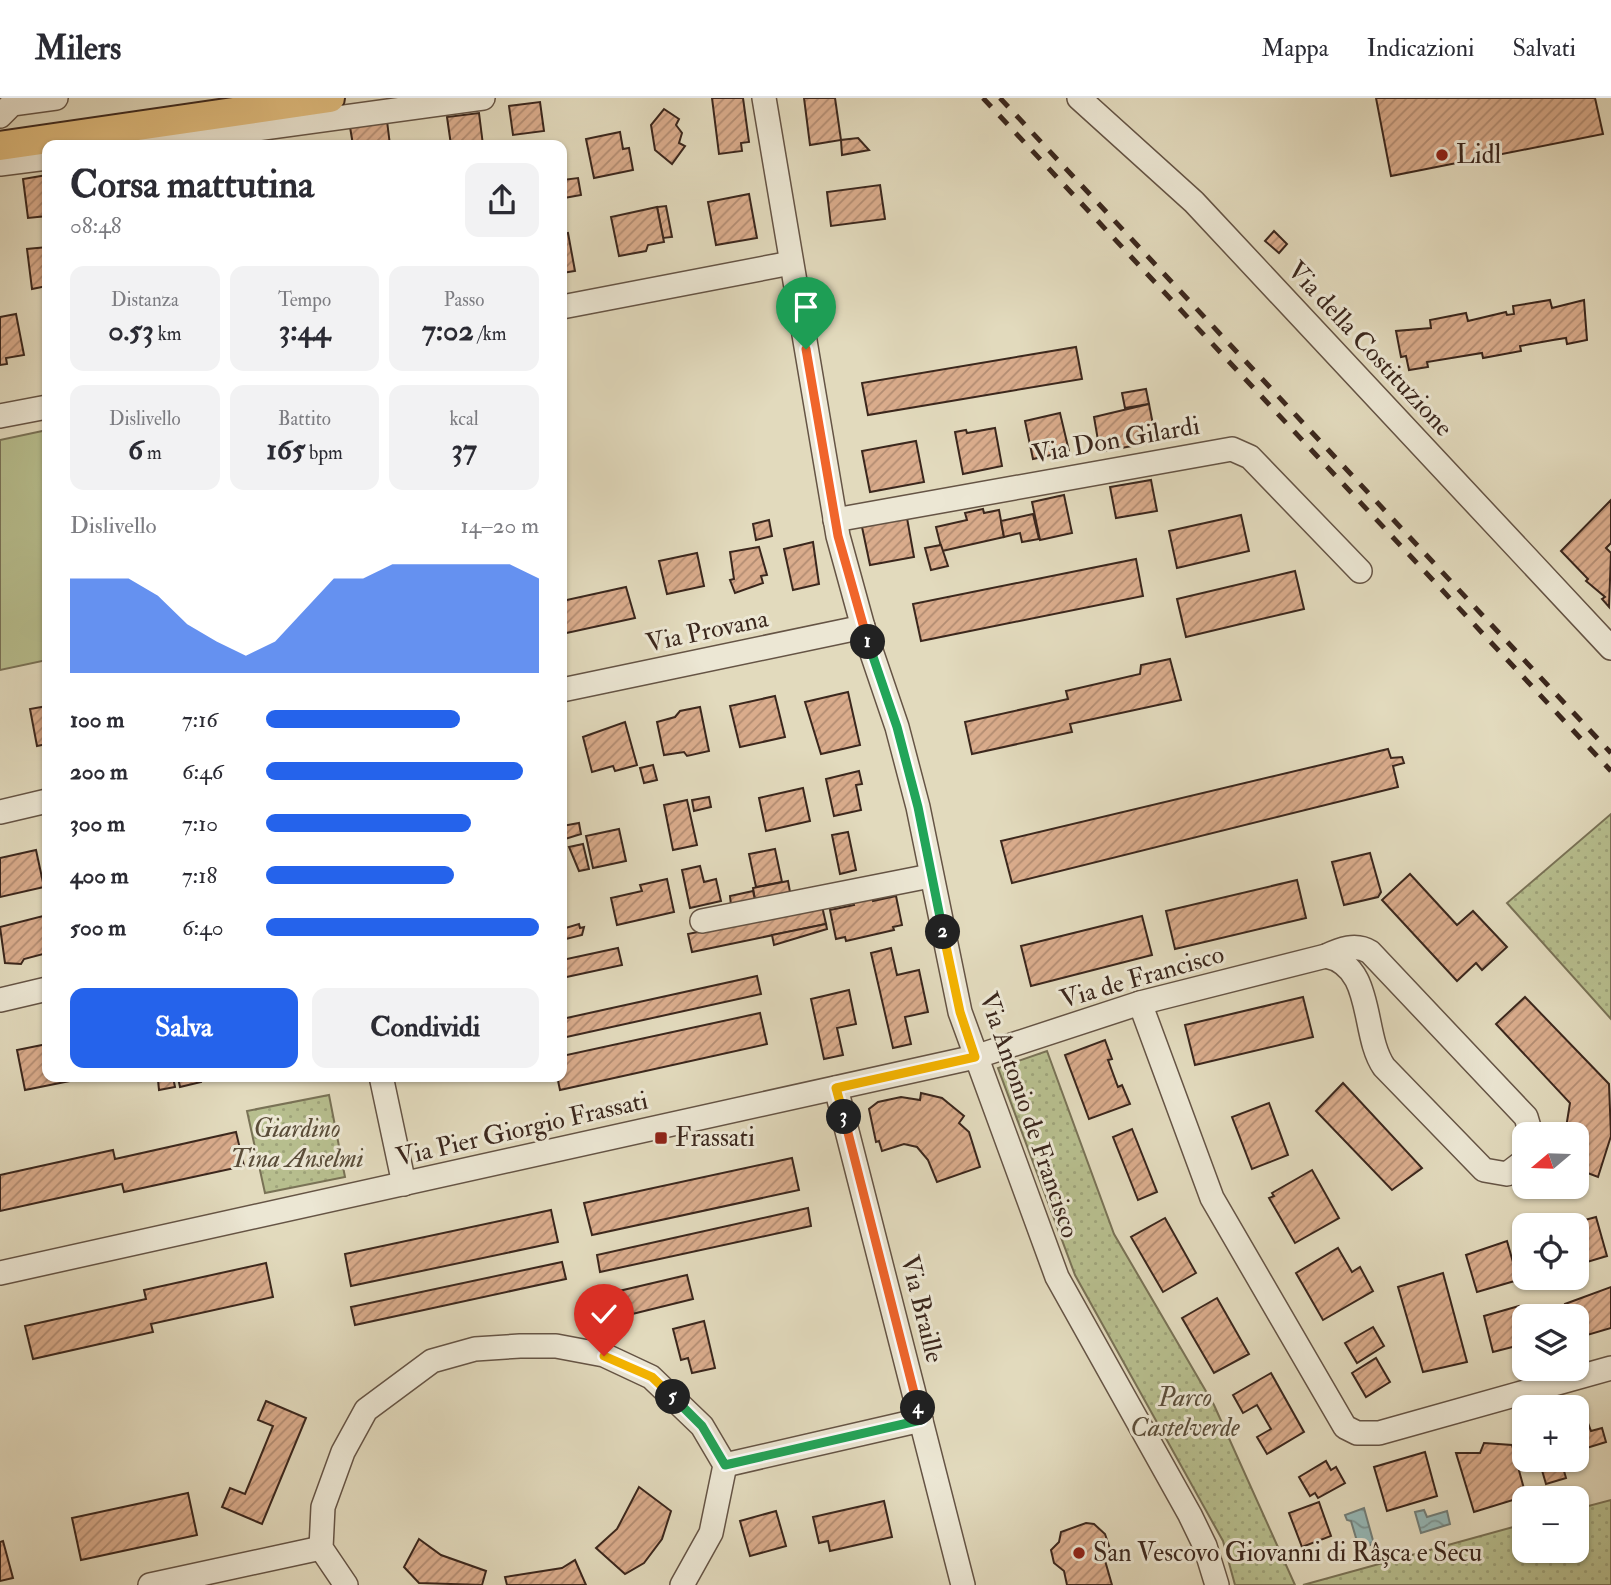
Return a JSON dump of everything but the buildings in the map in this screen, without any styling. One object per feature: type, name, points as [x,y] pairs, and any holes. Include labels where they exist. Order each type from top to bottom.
[{"type":"main road","points":[[0,127],[30,126],[213,98]]},
{"type":"main road","points":[[0,146],[330,98]]},
{"type":"street","points":[[0,116],[12,104],[56,98]]},
{"type":"street","points":[[176,140],[483,98]]},
{"type":"street","name":"Via Antonio de Francisco","points":[[764,98],[835,520],[863,627],[897,727],[918,807],[960,1012],[1058,1277],[1190,1515],[1205,1546],[1217,1585]]},
{"type":"street","name":"Via della Costituzione","points":[[1079,98],[1194,202],[1611,648]]},
{"type":"street","points":[[0,164],[42,159]]},
{"type":"street","points":[[567,306],[791,263]]},
{"type":"street","points":[[0,416],[42,408]]},
{"type":"street","name":"Via Don Gilardi","points":[[835,520],[1232,449],[1250,457],[1360,571]]},
{"type":"street","name":"Via Provana","points":[[567,689],[863,627]]},
{"type":"street","points":[[0,812],[42,803]]},
{"type":"street","points":[[702,921],[930,876]]},
{"type":"street","name":"Via de Francisco","points":[[975,1057],[1140,1003],[1326,956],[1342,948],[1364,948],[1525,1117],[1527,1122]]},
{"type":"street","points":[[1326,956],[1339,959],[1358,982],[1376,1050],[1384,1067],[1484,1170],[1507,1174],[1512,1170]]},
{"type":"street","points":[[0,1000],[42,990]]},
{"type":"street","points":[[1140,1003],[1212,1198],[1345,1427],[1357,1433],[1379,1433],[1611,1368]]},
{"type":"street","name":"Via Pier Giorgio Frassati","points":[[0,1273],[975,1057]]},
{"type":"street","points":[[382,1082],[404,1184]]},
{"type":"street","name":"Via Braille","points":[[836,1088],[962,1585]]},
{"type":"street","points":[[346,1585],[321,1548],[323,1507],[342,1452],[366,1410],[432,1361],[474,1349],[556,1346],[604,1356],[652,1377],[702,1426],[725,1465],[711,1533],[682,1585]]},
{"type":"street","points":[[725,1465],[921,1420]]},
{"type":"street","points":[[150,1585],[321,1548]]},
{"type":"green space","points":[[42,431],[42,661],[0,670],[0,440]]},
{"type":"green space","points":[[1611,814],[1611,1019],[1507,903]]},
{"type":"green space","name":"Parco Castelverde","points":[[1047,1051],[1114,1234],[1214,1405],[1295,1585],[1235,1585],[1223,1541],[1075,1275],[998,1068]]},
{"type":"green space","name":"Giardino Tina Anselmi","points":[[329,1095],[345,1177],[265,1193],[247,1111]]},
{"type":"green space","points":[[1611,1500],[1611,1585],[1303,1585],[1512,1527],[1512,1563],[1589,1563],[1589,1506]]},
{"type":"water","points":[[1364,1508],[1374,1544],[1359,1548],[1351,1521],[1347,1520],[1345,1515]]},
{"type":"water","points":[[1424,1510],[1427,1517],[1447,1511],[1450,1524],[1421,1533],[1415,1512]]},
{"type":"railway","points":[[983,98],[1611,771]]},
{"type":"railway","points":[[1000,98],[1611,753]]},
{"type":"place","name":"Lidl","points":[[1442,155]]},
{"type":"place","name":"Frassati","points":[[661,1138]]},
{"type":"place","name":"San Vescovo Giovanni di Râșca e Secu","points":[[1079,1553]]},
{"type":"route","points":[[604,1356],[652,1377],[702,1426],[725,1465],[921,1420],[836,1088],[975,1057],[960,1012],[918,807],[897,727],[863,627],[838,536],[806,349]]}]
